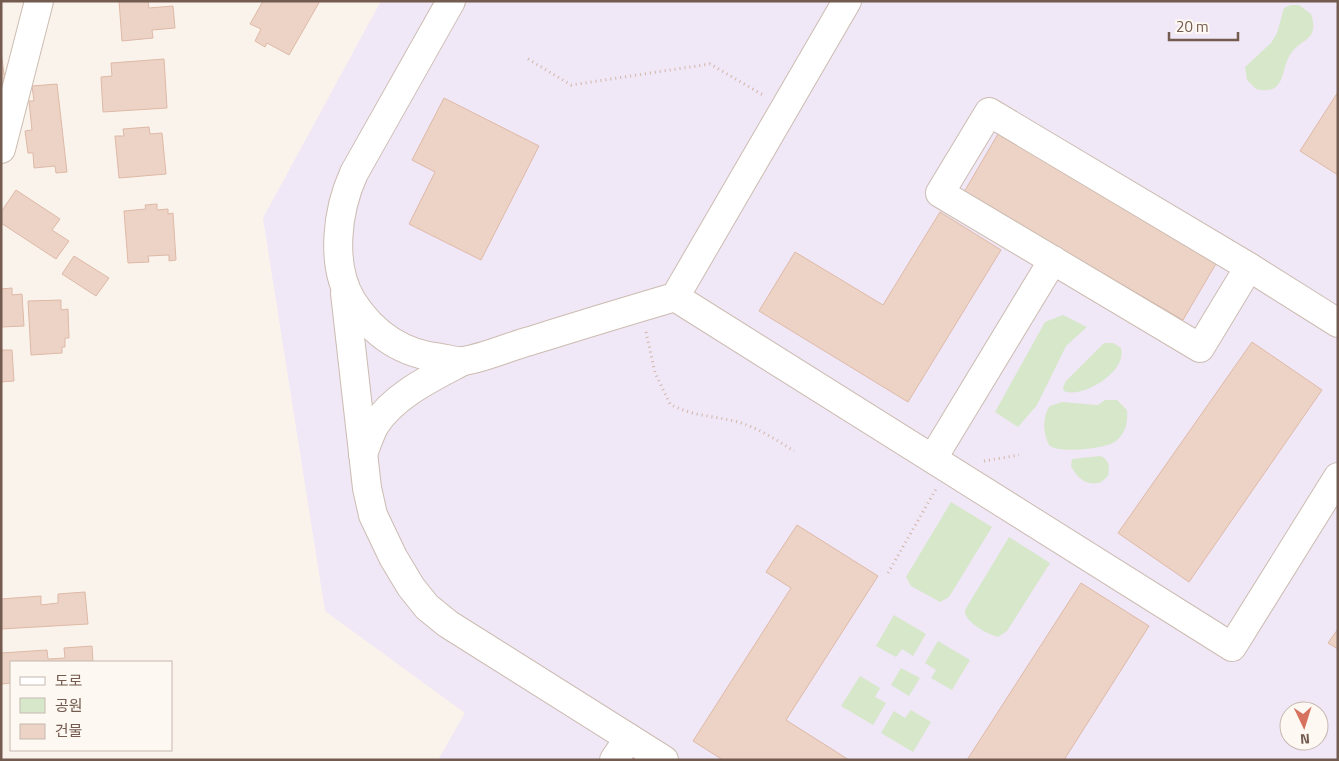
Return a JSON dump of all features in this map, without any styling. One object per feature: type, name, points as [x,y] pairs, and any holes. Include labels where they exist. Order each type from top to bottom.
[{"type":"street","points":[[1,149],[40,1]]},
{"type":"street","points":[[451,1],[348,185],[339,233],[340,262],[345,289],[367,488],[378,528],[401,572],[428,607],[622,749],[664,760]]},
{"type":"street","points":[[363,454],[376,423],[391,407],[429,379],[463,361],[675,297],[847,1]]},
{"type":"street","points":[[1249,267],[1200,348],[940,193],[989,112],[1249,267],[1338,322]]},
{"type":"street","points":[[933,458],[1052,260]]},
{"type":"street","points":[[345,289],[370,325],[400,347],[424,357],[463,361]]},
{"type":"street","points":[[675,297],[1232,647],[1338,477]]},
{"type":"path","points":[[528,59],[571,85],[710,64],[785,108]]},
{"type":"path","points":[[640,307],[655,373],[670,404],[692,413],[739,422],[760,430],[794,451]]},
{"type":"path","points":[[981,462],[1019,455]]},
{"type":"path","points":[[888,573],[927,505]]},
{"type":"shaded area","points":[[381,1],[1338,1],[1338,760],[438,760],[465,713],[325,611],[263,218]]},
{"type":"green space","points":[[1291,5],[1299,5],[1311,14],[1313,30],[1311,35],[1290,55],[1277,86],[1266,90],[1256,89],[1247,80],[1245,67],[1271,43],[1277,33],[1284,8]]},
{"type":"green space","points":[[1063,315],[1087,327],[1066,346],[1037,405],[1018,427],[995,412],[1045,322]]},
{"type":"green space","points":[[1104,343],[1113,343],[1121,348],[1121,357],[1111,374],[1102,382],[1081,391],[1064,391],[1063,387],[1066,381]]},
{"type":"green space","points":[[1105,400],[1117,400],[1127,410],[1126,427],[1116,441],[1103,446],[1072,450],[1054,448],[1049,445],[1044,425],[1047,410],[1050,406],[1062,402],[1098,405]]},
{"type":"green space","points":[[1100,456],[1107,461],[1109,470],[1108,476],[1101,482],[1091,483],[1083,480],[1071,466],[1072,459]]},
{"type":"green space","points":[[951,502],[992,527],[949,597],[940,602],[911,586],[906,577]]},
{"type":"green space","points":[[1009,537],[1050,563],[1007,631],[998,637],[972,623],[968,619],[965,610]]},
{"type":"green space","points":[[894,615],[926,634],[913,656],[902,649],[896,657],[876,646]]},
{"type":"green space","points":[[938,641],[970,660],[952,690],[931,678],[936,670],[925,663]]},
{"type":"green space","points":[[901,668],[920,678],[909,696],[891,685]]},
{"type":"green space","points":[[860,676],[880,688],[875,697],[886,703],[873,725],[841,706]]},
{"type":"green space","points":[[911,710],[931,722],[913,752],[881,733],[894,711],[905,718]]},
{"type":"building","points":[[119,1],[148,1],[149,8],[173,6],[175,28],[152,30],[153,38],[122,41]]},
{"type":"building","points":[[263,1],[320,1],[289,55],[267,43],[265,47],[255,41],[261,29],[250,24]]},
{"type":"building","points":[[1,52],[4,74],[9,75],[1,96]]},
{"type":"building","points":[[164,59],[167,108],[103,112],[101,77],[112,76],[111,63]]},
{"type":"building","points":[[57,84],[67,172],[56,173],[55,166],[34,168],[33,153],[28,153],[25,131],[32,130],[29,101],[34,101],[32,86]]},
{"type":"building","points":[[1338,92],[1338,175],[1300,151]]},
{"type":"building","points":[[444,98],[539,146],[481,260],[409,224],[435,172],[412,160]]},
{"type":"building","points":[[149,127],[150,134],[162,133],[166,174],[119,178],[115,136],[124,136],[123,129]]},
{"type":"building","points":[[998,134],[1217,262],[1183,320],[964,192]]},
{"type":"building","points":[[16,190],[60,219],[52,230],[69,241],[56,259],[1,223],[1,212]]},
{"type":"building","points":[[157,204],[157,210],[168,209],[168,214],[173,213],[176,260],[169,261],[169,255],[148,256],[149,262],[128,263],[124,211],[146,209],[145,205]]},
{"type":"building","points":[[940,212],[1001,250],[908,402],[759,311],[795,252],[883,305]]},
{"type":"building","points":[[74,256],[109,278],[96,296],[62,274]]},
{"type":"building","points":[[12,288],[12,295],[22,294],[24,326],[1,327],[1,289]]},
{"type":"building","points":[[61,300],[61,310],[68,309],[69,338],[65,338],[65,347],[62,347],[62,353],[31,355],[28,301]]},
{"type":"building","points":[[1252,342],[1322,390],[1189,582],[1118,533]]},
{"type":"building","points":[[1,344],[2,350],[12,350],[14,381],[1,382]]},
{"type":"building","points":[[797,525],[878,576],[786,720],[849,760],[723,760],[693,741],[791,588],[766,572]]},
{"type":"building","points":[[1081,583],[1149,626],[1064,760],[967,760]]},
{"type":"building","points":[[85,592],[88,624],[1,629],[1,599],[41,596],[41,605],[58,603],[58,594]]},
{"type":"building","points":[[1338,629],[1338,649],[1328,643]]},
{"type":"building","points":[[92,646],[93,661],[10,661],[10,683],[1,684],[1,653],[47,650],[48,659],[65,658],[64,648]]}]
